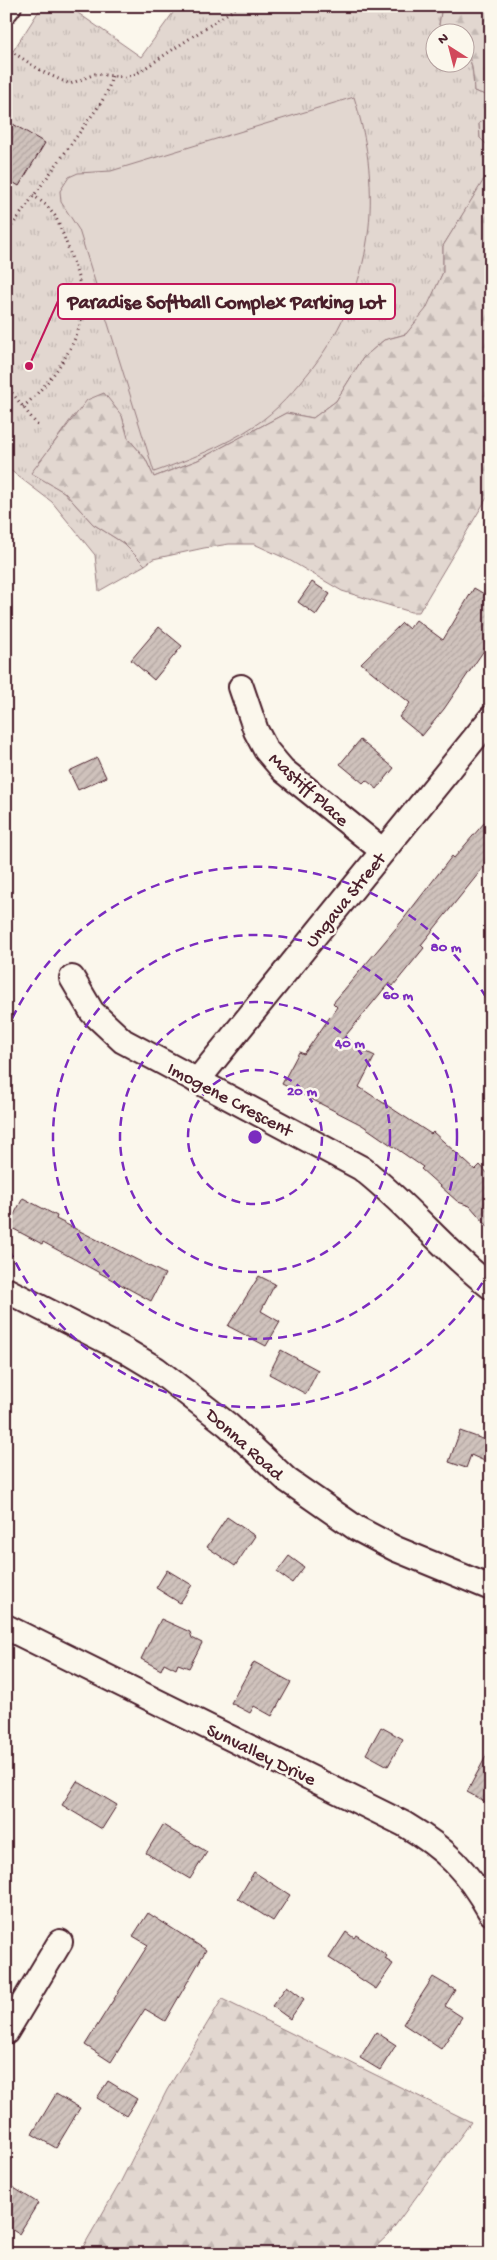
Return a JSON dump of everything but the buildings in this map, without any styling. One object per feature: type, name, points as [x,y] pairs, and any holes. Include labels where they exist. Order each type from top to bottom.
[{"type":"street","points":[[6,10],[8,6]]},
{"type":"street","name":"Mastiff Place","points":[[241,687],[256,731],[266,750],[283,770],[383,851]]},
{"type":"street","name":"Ungava Street","points":[[197,1081],[491,718]]},
{"type":"street","name":"Imogene Crescent","points":[[72,978],[92,1012],[123,1041],[361,1168],[386,1187],[459,1260],[491,1287]]},
{"type":"street","name":"Donna Road","points":[[6,1290],[126,1351],[156,1369],[228,1425],[287,1480],[356,1528],[396,1549],[491,1588]]},
{"type":"street","name":"Sunvalley Drive","points":[[6,1627],[93,1672],[249,1746],[411,1828],[426,1837],[453,1859],[465,1872],[491,1913]]},
{"type":"street","points":[[6,2032],[60,1942]]},
{"type":"path","points":[[6,48],[45,73],[70,84],[95,74],[124,77],[136,74],[239,6]]},
{"type":"path","points":[[6,234],[101,104],[112,76]]},
{"type":"path","points":[[23,407],[48,383],[60,367],[77,328],[83,301],[55,216],[46,205],[34,196]]},
{"type":"path","points":[[6,385],[38,426]]},
{"type":"green space","points":[[42,6],[68,6],[141,57],[178,6],[442,6],[439,22],[424,22],[424,72],[473,72],[474,91],[489,96],[491,114],[479,123],[480,138],[491,149],[491,169],[443,246],[443,272],[427,309],[406,334],[384,340],[363,358],[336,401],[313,418],[286,413],[198,460],[154,477],[145,458],[128,438],[122,416],[74,415],[32,473],[64,492],[93,524],[123,543],[145,565],[99,591],[95,555],[52,502],[6,467],[6,62]]},
{"type":"green space","points":[[442,6],[491,6],[491,105],[489,96],[474,91],[474,22],[439,22]]},
{"type":"green space","points":[[354,97],[369,168],[368,238],[361,271],[349,304],[334,336],[300,383],[278,407],[262,420],[218,446],[154,472],[79,230],[61,202],[60,191],[69,177],[78,173],[111,171]]},
{"type":"green space","points":[[491,114],[491,149],[480,138],[479,123]]},
{"type":"green space","points":[[491,168],[491,491],[419,612],[411,612],[342,591],[289,560],[254,544],[229,544],[204,548],[153,559],[145,565],[123,543],[93,524],[64,492],[31,473],[87,400],[104,393],[122,416],[128,438],[145,458],[154,477],[198,460],[286,413],[313,418],[336,401],[363,358],[384,340],[406,334],[426,309],[443,272],[443,246]]},
{"type":"green space","points":[[222,1999],[471,2122],[389,2234],[368,2254],[79,2254],[120,2183],[167,2090]]},
{"type":"place","name":"Paradise Softball Complex Parking Lot","points":[[29,366]]}]
